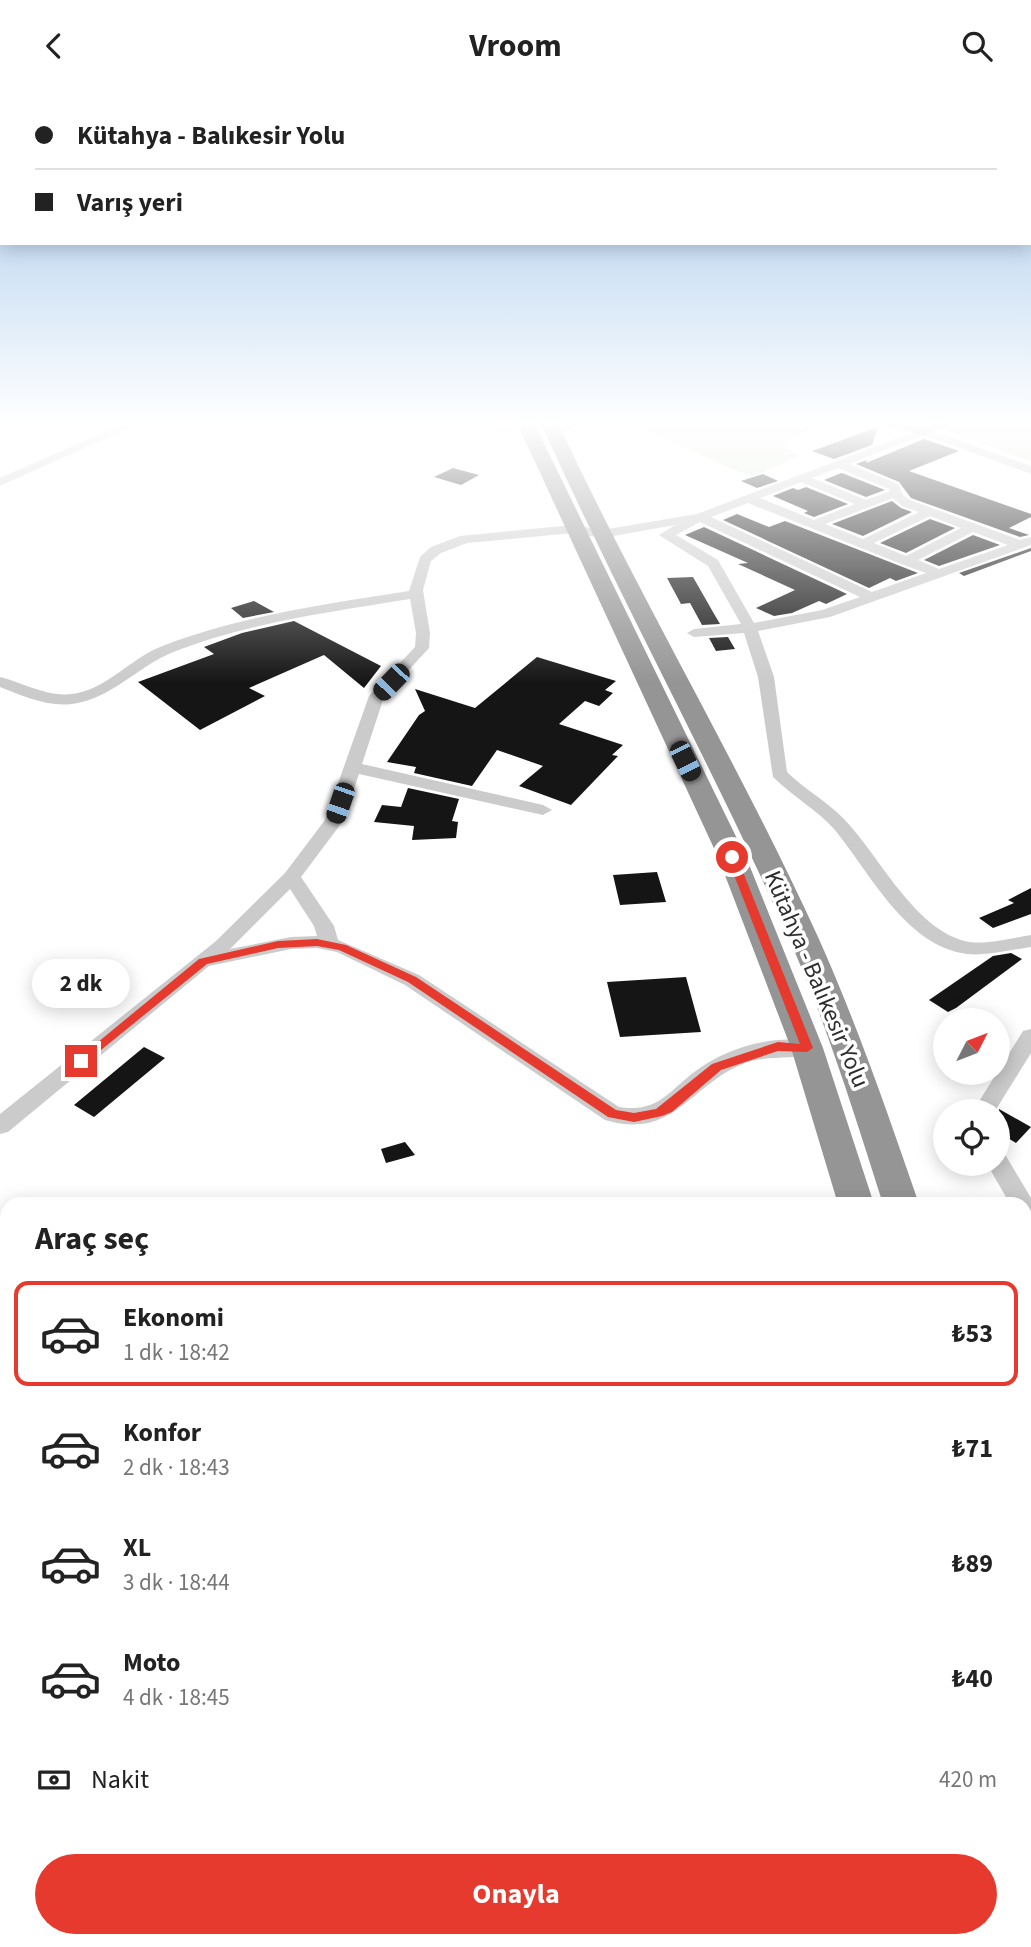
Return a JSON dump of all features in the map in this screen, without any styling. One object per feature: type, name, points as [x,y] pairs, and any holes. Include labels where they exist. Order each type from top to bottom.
[{"type":"highway","name":"Kütahya - Balıkesir Yolu","points":[[579,510],[764,853],[845,1037],[899,1197]]},
{"type":"highway","name":"Kütahya - Balıkesir Yolu","points":[[583,510],[732,857],[807,1048],[854,1197]]},
{"type":"street","points":[[721,510],[666,535],[713,563],[750,628],[766,677],[779,773],[835,820],[912,914],[937,935],[955,945],[976,948],[1031,941]]},
{"type":"street","points":[[777,510],[940,574]]},
{"type":"street","points":[[814,524],[851,510]]},
{"type":"street","points":[[923,510],[1026,543]]},
{"type":"street","points":[[863,544],[929,512]]},
{"type":"street","points":[[0,1126],[203,962],[292,877],[334,821],[377,696],[422,648],[423,633],[416,594],[425,560],[436,550],[450,543],[700,517],[873,599]]},
{"type":"street","points":[[906,561],[972,527]]},
{"type":"street","points":[[694,632],[750,628],[825,614],[1026,543]]},
{"type":"street","points":[[0,682],[64,700],[82,698],[106,689],[141,662],[164,651],[244,626],[292,614],[416,594]]},
{"type":"street","points":[[352,767],[543,810]]},
{"type":"street","points":[[292,877],[324,926],[329,944]]},
{"type":"street","points":[[203,962],[291,943],[329,944],[353,952],[412,980],[613,1114],[623,1117],[646,1116],[668,1108],[717,1067],[778,1047],[807,1048]]},
{"type":"street","points":[[992,1099],[1031,1036]]},
{"type":"street","points":[[1006,1176],[1018,1197]]},
{"type":"building","points":[[805,510],[833,510],[814,517],[804,513],[808,511]]},
{"type":"building","points":[[870,510],[912,512],[863,536],[832,524]]},
{"type":"building","points":[[943,510],[1019,510],[1031,514],[1031,517],[1009,528],[1029,535],[1020,537]]},
{"type":"building","points":[[737,514],[769,527],[785,521],[918,573],[896,581],[890,578],[869,588],[723,520]]},
{"type":"building","points":[[930,519],[955,528],[906,553],[880,543]]},
{"type":"building","points":[[704,527],[847,594],[826,604],[819,601],[792,613],[774,616],[756,608],[795,590],[738,564],[748,563],[685,535]]},
{"type":"building","points":[[973,535],[1000,545],[939,566],[924,560]]},
{"type":"building","points":[[1031,548],[1031,551],[964,576],[959,573]]},
{"type":"building","points":[[693,577],[720,624],[702,625],[690,603],[681,604],[667,578]]},
{"type":"building","points":[[254,601],[274,612],[243,618],[231,608]]},
{"type":"building","points":[[294,621],[381,666],[364,688],[324,655],[249,688],[265,696],[200,730],[138,682],[214,654],[204,647],[242,633]]},
{"type":"building","points":[[728,637],[735,649],[716,651],[709,638]]},
{"type":"building","points":[[537,657],[616,681],[605,690],[613,693],[599,706],[585,701],[559,724],[623,745],[612,755],[618,756],[571,805],[519,786],[543,766],[497,750],[472,786],[414,773],[416,767],[387,762],[419,715],[425,711],[415,689],[475,708]]},
{"type":"building","points":[[408,788],[459,799],[452,821],[458,822],[456,838],[412,840],[414,826],[374,822],[382,805],[401,807]]},
{"type":"building","points":[[657,872],[666,902],[620,905],[613,875]]},
{"type":"building","points":[[1031,888],[1031,914],[993,928],[979,918],[1014,903],[1008,900]]},
{"type":"building","points":[[1011,953],[1022,959],[956,1008],[942,1008],[929,1000],[993,956]]},
{"type":"building","points":[[686,977],[701,1032],[620,1037],[607,982]]},
{"type":"building","points":[[144,1047],[165,1058],[94,1117],[74,1105]]},
{"type":"building","points":[[1010,1115],[1031,1127],[1016,1143],[1010,1139]]},
{"type":"building","points":[[405,1142],[415,1155],[386,1163],[381,1149]]},
{"type":"route","points":[[81,1061],[203,962],[278,945],[317,942],[342,947],[412,980],[613,1114],[634,1117],[658,1113],[668,1108],[717,1067],[763,1050],[778,1047],[807,1048],[732,857]]}]
